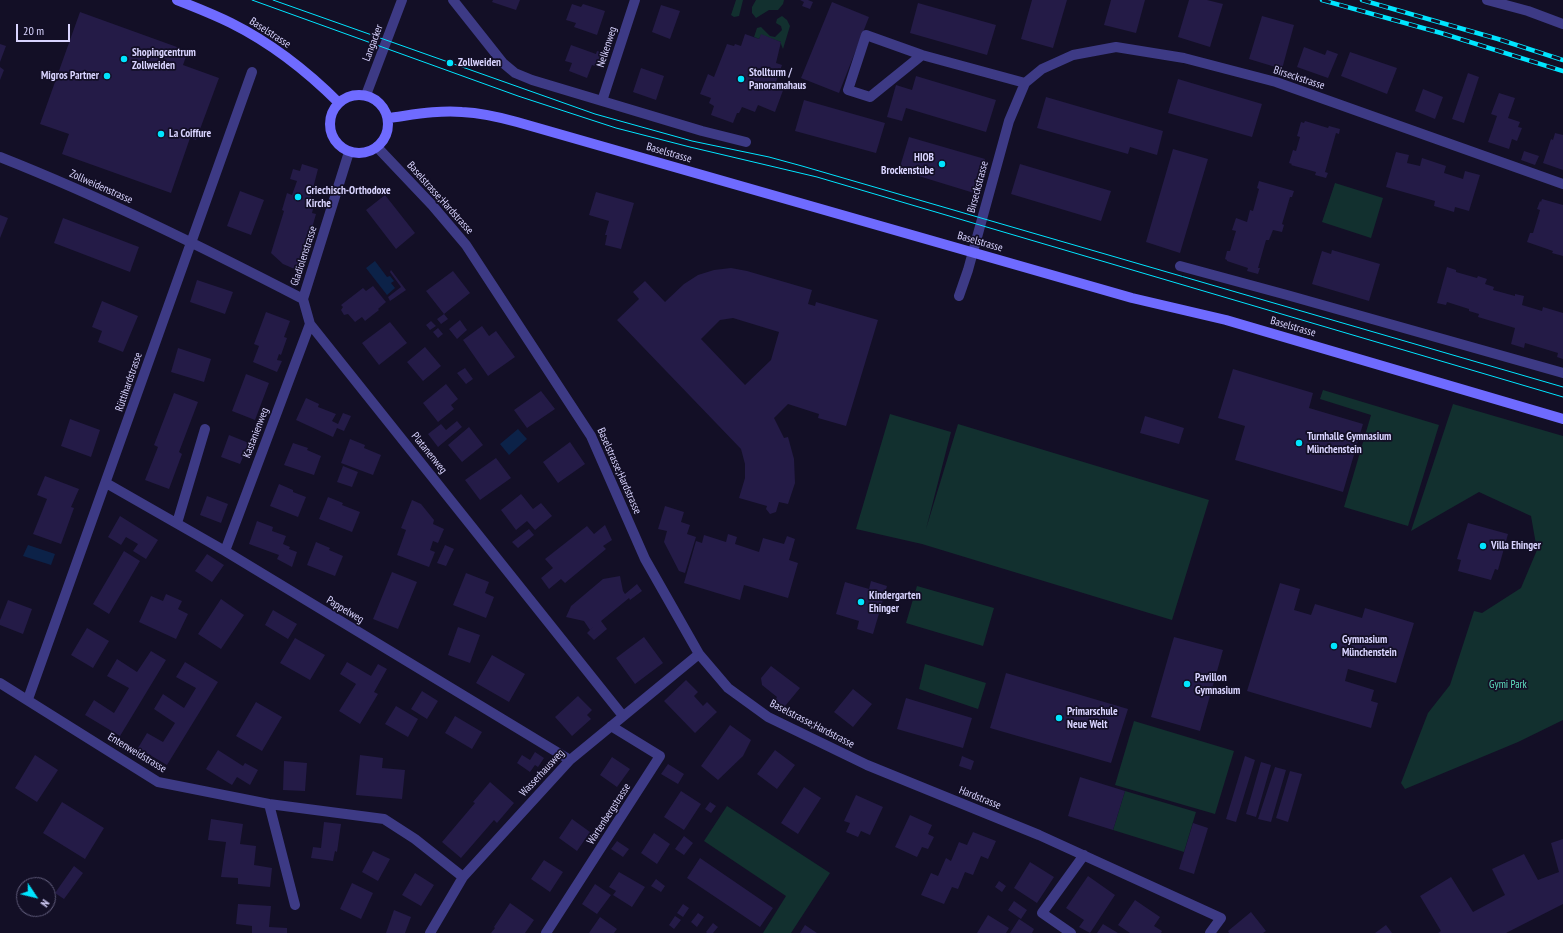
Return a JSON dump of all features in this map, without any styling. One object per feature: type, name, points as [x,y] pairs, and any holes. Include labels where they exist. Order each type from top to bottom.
[{"type":"main road","name":"Baselstrasse","points":[[177,0],[230,22],[258,38],[313,78],[339,103]]},
{"type":"main road","points":[[352,95],[366,95],[372,97],[380,104],[388,118],[388,130],[377,147],[364,153],[349,152],[337,143],[330,130],[330,115],[339,103],[352,95]]},
{"type":"main road","name":"Baselstrasse","points":[[388,118],[443,111],[481,114],[517,122],[1132,298],[1226,320],[1563,419]]},
{"type":"street","name":"Langacker","points":[[366,95],[402,0]]},
{"type":"street","points":[[453,0],[504,63],[516,73],[532,80],[702,131],[746,142]]},
{"type":"street","name":"Nelkenweg","points":[[602,101],[635,0]]},
{"type":"street","points":[[1487,0],[1528,11],[1563,24]]},
{"type":"street","points":[[922,55],[870,97],[848,90],[866,35],[922,55],[1025,83]]},
{"type":"street","name":"Birseckstrasse","points":[[959,296],[973,253],[1009,121],[1025,83],[1042,69],[1073,55],[1116,47],[1184,58],[1282,84],[1563,184]]},
{"type":"street","name":"Rüttihardstrasse","points":[[28,699],[252,72]]},
{"type":"street","name":"Baselstrasse;Hardstrasse","points":[[377,147],[432,205],[466,246],[591,436],[645,560],[699,654],[728,688],[768,717],[867,765]]},
{"type":"street","name":"Gladiolenstrasse","points":[[303,299],[349,152]]},
{"type":"street","name":"Zollweidenstrasse","points":[[0,157],[41,173],[191,241]]},
{"type":"street","points":[[191,241],[303,299]]},
{"type":"street","points":[[1180,266],[1563,373]]},
{"type":"street","name":"Platanenweg","points":[[303,299],[310,324],[624,716]]},
{"type":"street","name":"Kastanienweg","points":[[225,551],[310,324]]},
{"type":"street","points":[[177,523],[205,429]]},
{"type":"street","name":"Pappelweg","points":[[106,483],[225,551],[570,760]]},
{"type":"street","name":"Wasserhausweg","points":[[430,933],[463,877],[570,760],[699,654]]},
{"type":"street","name":"Entenweidstrasse","points":[[0,683],[28,699],[158,782],[269,804],[384,819],[415,839],[463,877]]},
{"type":"street","name":"Wartenbergstrasse","points":[[546,933],[660,756],[611,726]]},
{"type":"street","name":"Hardstrasse","points":[[867,765],[1084,855],[1221,918]]},
{"type":"street","points":[[269,804],[295,905]]},
{"type":"street","points":[[1071,933],[1042,913],[1084,855]]},
{"type":"street","points":[[1210,933],[1221,918]]},
{"type":"street","points":[[1216,933],[1221,918]]},
{"type":"green space","points":[[736,0],[743,0],[739,16],[734,17],[731,15]]},
{"type":"green space","points":[[756,0],[784,0],[783,4],[778,10],[769,10],[756,18],[752,13],[752,7]]},
{"type":"green space","points":[[782,16],[787,20],[790,26],[783,49],[781,42],[761,35],[759,39],[754,37],[757,28],[761,27],[770,36],[775,37],[782,30],[781,26],[776,23],[777,19]]},
{"type":"green space","points":[[1335,183],[1383,198],[1371,238],[1322,222]]},
{"type":"green space","points":[[1323,390],[1439,425],[1408,526],[1344,507],[1371,415],[1320,399]]},
{"type":"green space","name":"Gymi Park","points":[[1453,404],[1563,436],[1563,720],[1518,742],[1405,789],[1401,783],[1428,713],[1450,685],[1474,611],[1482,613],[1521,588],[1537,550],[1531,516],[1479,492],[1411,531]]},
{"type":"green space","points":[[890,414],[951,432],[926,529],[958,424],[1209,500],[1172,620],[922,544],[856,529]]},
{"type":"green space","points":[[917,586],[994,608],[983,646],[906,623]]},
{"type":"green space","points":[[925,664],[986,683],[978,709],[919,689]]},
{"type":"green space","points":[[1134,721],[1234,751],[1215,814],[1115,785]]},
{"type":"green space","points":[[1125,791],[1196,812],[1184,852],[1113,830]]},
{"type":"green space","points":[[727,806],[830,873],[791,933],[763,933],[786,896],[704,841]]},
{"type":"water","points":[[375,261],[387,277],[390,276],[394,281],[391,283],[395,288],[387,295],[366,268]]},
{"type":"water","points":[[518,429],[527,439],[509,455],[500,444]]},
{"type":"water","points":[[28,545],[55,554],[51,565],[23,556]]},
{"type":"building","points":[[493,0],[520,0],[516,10],[492,2]]},
{"type":"building","points":[[800,0],[808,0],[813,2],[810,9],[802,6],[804,2]]},
{"type":"building","points":[[1032,0],[1067,0],[1053,48],[1021,39]]},
{"type":"building","points":[[1111,0],[1145,0],[1136,33],[1104,25]]},
{"type":"building","points":[[1189,0],[1207,0],[1223,4],[1210,47],[1178,37]]},
{"type":"building","points":[[832,2],[869,17],[839,93],[801,78]]},
{"type":"building","points":[[918,3],[996,25],[987,55],[910,33]]},
{"type":"building","points":[[572,4],[581,7],[583,4],[605,11],[597,35],[574,27],[576,23],[566,20]]},
{"type":"building","points":[[661,5],[680,11],[670,39],[652,32]]},
{"type":"building","points":[[80,12],[188,51],[183,65],[219,78],[196,140],[190,138],[171,193],[62,154],[69,134],[40,124]]},
{"type":"building","points":[[1262,16],[1294,25],[1282,69],[1249,59]]},
{"type":"building","name":"Stollturm / Panoramahaus","points":[[745,34],[759,39],[761,34],[781,42],[776,63],[782,65],[776,82],[785,85],[775,112],[758,105],[755,112],[742,107],[739,113],[737,113],[733,123],[711,115],[714,106],[709,103],[711,98],[700,94],[708,74],[714,77],[727,44],[741,46]]},
{"type":"building","points":[[0,44],[6,46],[0,62]]},
{"type":"building","points":[[571,45],[596,54],[597,51],[608,54],[603,69],[592,65],[587,78],[569,71],[572,63],[565,61]]},
{"type":"building","points":[[1304,47],[1325,55],[1327,50],[1338,54],[1328,78],[1297,67]]},
{"type":"building","points":[[1350,52],[1397,68],[1387,94],[1341,76]]},
{"type":"building","points":[[0,67],[4,70],[0,80]]},
{"type":"building","points":[[641,68],[664,76],[656,100],[633,92]]},
{"type":"building","points":[[1468,73],[1479,77],[1464,123],[1452,119]]},
{"type":"building","points":[[916,76],[996,100],[986,132],[906,108],[902,121],[887,117],[896,85],[912,90]]},
{"type":"building","points":[[1178,79],[1262,104],[1252,137],[1168,113]]},
{"type":"building","points":[[1423,89],[1443,97],[1435,119],[1415,111]]},
{"type":"building","points":[[1499,93],[1515,98],[1508,118],[1520,122],[1518,127],[1522,128],[1517,141],[1512,139],[1509,149],[1488,142],[1497,116],[1491,114]]},
{"type":"building","points":[[1046,97],[1163,131],[1157,155],[1130,147],[1128,154],[1037,128]]},
{"type":"building","points":[[804,100],[885,123],[876,153],[795,131]]},
{"type":"building","points":[[1305,121],[1328,128],[1329,126],[1340,129],[1339,134],[1336,133],[1325,172],[1328,173],[1326,178],[1315,175],[1316,172],[1291,165],[1292,164],[1289,163],[1293,150],[1296,151],[1300,137],[1297,136],[1301,122],[1304,123]]},
{"type":"building","points":[[1555,133],[1563,135],[1563,170],[1543,163],[1551,139],[1553,140]]},
{"type":"building","name":"HIOB Brockenstube","points":[[909,137],[985,159],[974,193],[899,170]]},
{"type":"building","points":[[1173,149],[1208,159],[1180,253],[1146,242]]},
{"type":"building","points":[[1524,151],[1539,156],[1535,165],[1521,160]]},
{"type":"building","points":[[1396,152],[1409,155],[1407,163],[1420,166],[1422,158],[1446,166],[1444,173],[1463,179],[1465,171],[1480,175],[1469,211],[1455,207],[1454,212],[1434,206],[1435,201],[1386,187]]},
{"type":"building","points":[[302,164],[318,169],[310,200],[315,201],[312,213],[316,214],[306,249],[303,248],[297,270],[283,264],[271,253],[284,211],[282,210],[287,193],[292,195],[297,181],[290,179],[293,169],[300,171]]},
{"type":"building","points":[[1020,164],[1111,191],[1101,221],[1011,194]]},
{"type":"building","points":[[1259,181],[1294,191],[1292,197],[1290,197],[1282,224],[1284,225],[1282,232],[1273,230],[1269,240],[1266,240],[1258,268],[1260,268],[1258,274],[1247,271],[1248,268],[1225,259],[1227,251],[1230,251],[1236,231],[1232,230],[1236,218],[1247,222],[1250,210],[1253,211],[1259,189],[1257,188]]},
{"type":"building","points":[[240,191],[264,200],[251,235],[227,226]]},
{"type":"building","points":[[596,192],[634,203],[621,249],[605,245],[607,235],[605,235],[609,221],[589,215]]},
{"type":"building","points":[[385,195],[415,233],[396,249],[366,210]]},
{"type":"building","points":[[1542,199],[1563,205],[1563,256],[1527,242],[1530,233],[1533,233],[1540,210],[1537,209]]},
{"type":"building","points":[[0,215],[8,218],[0,238]]},
{"type":"building","points":[[63,218],[139,247],[130,272],[54,243]]},
{"type":"building","points":[[1332,250],[1380,264],[1369,301],[1312,284],[1322,251],[1331,254]]},
{"type":"building","points":[[1447,267],[1456,270],[1456,272],[1477,278],[1478,276],[1487,279],[1485,284],[1494,287],[1493,290],[1515,296],[1515,294],[1524,296],[1522,305],[1542,311],[1543,307],[1563,313],[1563,359],[1557,357],[1558,353],[1525,343],[1524,348],[1511,344],[1515,328],[1478,317],[1479,314],[1469,311],[1469,309],[1447,302],[1446,305],[1437,303]]},
{"type":"building","points":[[731,268],[747,271],[812,290],[808,304],[815,306],[816,302],[878,320],[846,426],[818,418],[819,414],[788,404],[774,418],[784,438],[788,437],[794,459],[795,483],[788,504],[779,502],[776,512],[770,514],[766,509],[767,506],[739,498],[745,478],[745,464],[741,449],[617,320],[639,299],[633,292],[645,281],[665,302],[684,284],[698,275],[714,270]],"holes":[[[733,318],[779,332],[771,360],[745,385],[701,339],[720,320]]]},
{"type":"building","points":[[391,270],[406,290],[390,301],[388,297],[401,287],[390,272]]},
{"type":"building","points":[[453,271],[470,293],[444,314],[426,291]]},
{"type":"building","points":[[197,280],[233,292],[225,314],[190,302]]},
{"type":"building","points":[[373,286],[386,302],[378,309],[379,310],[365,321],[362,317],[355,322],[348,314],[344,315],[341,310],[343,307],[341,305],[363,288],[366,291]]},
{"type":"building","points":[[102,301],[138,316],[123,352],[98,342],[102,331],[92,327]]},
{"type":"building","points":[[266,312],[290,321],[284,337],[287,338],[281,355],[279,354],[277,360],[282,361],[277,372],[253,362],[259,346],[254,344]]},
{"type":"building","points":[[444,314],[448,319],[441,324],[437,319]]},
{"type":"building","points":[[460,320],[467,330],[457,339],[449,329]]},
{"type":"building","points":[[431,321],[436,326],[430,330],[426,325]]},
{"type":"building","points":[[390,322],[407,343],[379,365],[362,343]]},
{"type":"building","points":[[482,326],[489,336],[496,331],[515,357],[488,376],[463,340]]},
{"type":"building","points":[[438,328],[443,334],[438,338],[433,332]]},
{"type":"building","points":[[425,347],[441,366],[423,381],[407,362]]},
{"type":"building","points":[[178,348],[211,359],[204,382],[171,372]]},
{"type":"building","points":[[465,368],[473,379],[466,384],[457,373]]},
{"type":"building","name":"Turnhalle Gymnasium Münchenstein","points":[[1233,369],[1313,393],[1309,408],[1363,424],[1343,492],[1235,460],[1245,426],[1218,418]]},
{"type":"building","points":[[246,374],[269,383],[255,420],[232,411]]},
{"type":"building","points":[[446,384],[458,399],[451,405],[454,409],[438,422],[423,403]]},
{"type":"building","points":[[541,391],[555,409],[527,428],[514,410]]},
{"type":"building","points":[[174,393],[198,402],[179,452],[182,454],[169,489],[145,480],[158,447],[154,445]]},
{"type":"building","points":[[306,398],[319,404],[318,407],[336,414],[332,421],[338,424],[343,413],[351,416],[344,431],[337,428],[333,437],[296,420]]},
{"type":"building","points":[[1145,416],[1184,428],[1179,444],[1140,433]]},
{"type":"building","points":[[70,419],[100,430],[91,457],[61,446]]},
{"type":"building","points":[[457,421],[462,427],[438,447],[428,434],[441,424],[446,430]]},
{"type":"building","points":[[469,427],[483,445],[462,462],[448,445]]},
{"type":"building","points":[[229,435],[249,443],[240,464],[221,457]]},
{"type":"building","points":[[350,439],[365,445],[364,448],[381,455],[373,475],[341,463]]},
{"type":"building","points":[[570,442],[585,464],[558,483],[543,462]]},
{"type":"building","points":[[293,443],[308,448],[307,450],[321,456],[314,475],[284,465]]},
{"type":"building","points":[[496,458],[511,478],[480,500],[465,480]]},
{"type":"building","points":[[343,466],[358,472],[352,487],[337,482]]},
{"type":"building","points":[[45,476],[79,489],[71,507],[74,508],[61,544],[33,534],[47,499],[37,495]]},
{"type":"building","points":[[279,484],[306,497],[298,517],[270,506]]},
{"type":"building","points":[[521,494],[533,509],[541,503],[552,516],[535,530],[527,521],[516,530],[501,510]]},
{"type":"building","points":[[207,496],[228,504],[221,523],[200,515]]},
{"type":"building","points":[[328,497],[343,503],[342,505],[360,512],[352,532],[319,519]]},
{"type":"building","points":[[412,500],[421,504],[434,520],[433,524],[444,529],[438,543],[433,541],[430,550],[435,552],[429,567],[397,555],[406,530],[401,528]]},
{"type":"building","points":[[665,506],[684,512],[681,522],[690,525],[687,534],[696,537],[685,573],[679,571],[664,542],[667,531],[658,529]]},
{"type":"building","points":[[120,516],[158,540],[146,559],[133,551],[138,544],[126,537],[121,545],[108,537]]},
{"type":"building","points":[[257,521],[273,527],[272,531],[286,536],[283,544],[290,547],[289,549],[297,552],[292,567],[277,559],[279,555],[249,544]]},
{"type":"building","name":"Villa Ehinger","points":[[1468,523],[1508,534],[1498,570],[1495,569],[1491,580],[1458,571],[1461,560],[1457,559]]},
{"type":"building","points":[[605,525],[612,540],[603,546],[606,549],[565,583],[561,579],[549,589],[541,578],[553,568],[545,559],[587,526],[594,534]]},
{"type":"building","points":[[529,529],[534,535],[518,548],[512,542]]},
{"type":"building","points":[[728,534],[737,537],[735,544],[759,552],[763,538],[784,544],[787,536],[795,539],[789,560],[798,563],[788,598],[744,585],[740,600],[684,583],[696,541],[702,543],[704,535],[726,542]]},
{"type":"building","points":[[316,542],[343,556],[335,576],[307,565]]},
{"type":"building","points":[[445,545],[454,549],[446,566],[437,563]]},
{"type":"building","points":[[124,551],[140,561],[109,614],[93,604]]},
{"type":"building","points":[[207,554],[224,565],[212,582],[195,571]]},
{"type":"building","points":[[392,572],[417,582],[398,629],[373,619]]},
{"type":"building","points":[[466,573],[489,582],[485,593],[494,597],[486,618],[453,605]]},
{"type":"building","points":[[620,576],[625,594],[637,584],[642,591],[630,600],[629,598],[601,621],[607,629],[594,640],[587,633],[590,630],[584,621],[566,617],[571,606],[603,579]]},
{"type":"building","name":"Kindergarten Ehinger","points":[[871,581],[887,586],[873,634],[857,629],[859,621],[836,614],[845,582],[869,589]]},
{"type":"building","name":"Gymnasium Münchenstein","points":[[1280,583],[1300,589],[1294,610],[1311,615],[1315,604],[1362,618],[1365,608],[1414,623],[1396,683],[1348,669],[1345,681],[1374,690],[1371,701],[1378,703],[1371,728],[1247,691]]},
{"type":"building","points":[[166,594],[182,601],[178,609],[188,614],[176,639],[139,622],[151,596],[163,601]]},
{"type":"building","points":[[221,599],[244,615],[221,649],[198,634]]},
{"type":"building","points":[[8,600],[32,609],[23,634],[0,625],[0,620]]},
{"type":"building","points":[[273,610],[297,624],[288,639],[265,625]]},
{"type":"building","points":[[458,627],[480,635],[470,663],[448,655]]},
{"type":"building","points":[[87,628],[109,641],[93,668],[71,655]]},
{"type":"building","points":[[644,637],[663,663],[635,684],[616,658]]},
{"type":"building","name":"Pavillon Gymnasium","points":[[1174,637],[1223,650],[1200,731],[1151,717]]},
{"type":"building","points":[[295,638],[325,655],[310,680],[280,663]]},
{"type":"building","points":[[151,651],[166,660],[120,736],[85,715],[94,700],[114,713],[129,688],[107,676],[117,659],[137,672]]},
{"type":"building","points":[[492,655],[525,674],[509,702],[476,683]]},
{"type":"building","points":[[185,662],[218,682],[167,765],[138,748],[147,733],[163,742],[175,723],[154,709],[163,694],[184,708],[196,688],[176,677]]},
{"type":"building","points":[[347,662],[371,676],[378,664],[387,669],[374,692],[378,694],[360,724],[339,711],[356,684],[340,674]]},
{"type":"building","points":[[771,666],[800,688],[781,711],[773,705],[777,697],[762,685],[761,678]]},
{"type":"building","name":"Primarschule Neue Welt","points":[[1006,673],[1128,709],[1111,763],[990,728]]},
{"type":"building","points":[[686,680],[698,692],[694,696],[703,706],[707,702],[717,712],[695,733],[664,701]]},
{"type":"building","points":[[853,689],[872,704],[853,727],[834,712]]},
{"type":"building","points":[[422,691],[438,701],[427,719],[411,709]]},
{"type":"building","points":[[578,696],[592,710],[587,715],[591,719],[572,736],[555,717]]},
{"type":"building","points":[[906,698],[972,718],[963,748],[897,729]]},
{"type":"building","points":[[256,702],[282,717],[262,751],[236,736]]},
{"type":"building","points":[[396,706],[418,719],[408,737],[385,724]]},
{"type":"building","points":[[455,716],[482,732],[472,749],[445,733]]},
{"type":"building","points":[[730,725],[751,740],[743,756],[718,780],[701,766]]},
{"type":"building","points":[[218,750],[243,766],[245,763],[258,770],[250,785],[237,777],[232,785],[206,769]]},
{"type":"building","points":[[775,750],[795,765],[777,789],[757,774]]},
{"type":"building","points":[[535,752],[544,758],[538,767],[535,765],[530,772],[517,763],[522,755],[530,760]]},
{"type":"building","points":[[35,755],[58,770],[37,802],[15,788]]},
{"type":"building","points":[[360,755],[383,758],[382,768],[405,770],[402,799],[356,795]]},
{"type":"building","points":[[962,756],[974,761],[971,770],[959,766]]},
{"type":"building","points":[[1245,756],[1255,760],[1236,822],[1226,819]]},
{"type":"building","points":[[612,757],[630,769],[617,787],[600,775]]},
{"type":"building","points":[[284,761],[307,763],[305,791],[283,790]]},
{"type":"building","points":[[1261,762],[1271,765],[1256,817],[1246,814]]},
{"type":"building","points":[[668,764],[684,774],[678,784],[661,774]]},
{"type":"building","points":[[1275,767],[1286,770],[1271,822],[1258,819]]},
{"type":"building","points":[[1290,771],[1302,774],[1288,822],[1276,818]]},
{"type":"building","points":[[1080,777],[1125,791],[1113,830],[1068,816]]},
{"type":"building","points":[[490,782],[514,803],[497,823],[494,820],[461,858],[442,842],[475,803],[473,802]]},
{"type":"building","points":[[804,787],[821,798],[798,834],[781,823]]},
{"type":"building","points":[[681,791],[701,804],[684,830],[664,817]]},
{"type":"building","points":[[856,795],[883,807],[870,835],[861,831],[858,837],[846,832],[850,823],[844,821]]},
{"type":"building","points":[[62,802],[104,828],[85,859],[43,833]]},
{"type":"building","points":[[710,802],[716,806],[711,813],[705,809]]},
{"type":"building","points":[[910,815],[932,825],[928,834],[934,837],[928,849],[922,847],[917,857],[895,847]]},
{"type":"building","points":[[211,819],[243,824],[240,844],[256,846],[254,865],[272,868],[270,887],[238,884],[238,878],[221,877],[226,842],[208,840]]},
{"type":"building","points":[[572,819],[590,832],[577,851],[559,838]]},
{"type":"building","points":[[324,822],[341,824],[337,852],[335,851],[333,861],[311,858],[313,847],[321,848]]},
{"type":"building","points":[[1193,823],[1208,828],[1194,874],[1179,869]]},
{"type":"building","points":[[973,832],[996,841],[988,859],[981,856],[973,875],[965,872],[958,889],[952,887],[944,904],[921,895],[931,873],[938,876],[946,858],[951,861],[959,842],[967,845]]},
{"type":"building","points":[[654,833],[670,844],[657,864],[641,853]]},
{"type":"building","points":[[684,836],[693,843],[684,855],[675,849]]},
{"type":"building","points":[[1563,839],[1563,904],[1506,933],[1438,933],[1441,931],[1420,896],[1451,877],[1473,912],[1505,895],[1492,869],[1524,854],[1538,880],[1559,872],[1551,843]]},
{"type":"building","points":[[617,841],[629,849],[623,857],[611,849]]},
{"type":"building","points":[[373,851],[390,859],[378,881],[362,872]]},
{"type":"building","points":[[700,858],[773,908],[760,927],[687,878]]},
{"type":"building","points":[[544,860],[563,872],[550,892],[531,879]]},
{"type":"building","points":[[1030,862],[1054,877],[1037,903],[1014,888]]},
{"type":"building","points":[[74,866],[83,873],[64,899],[56,894]]},
{"type":"building","points":[[619,872],[645,887],[632,907],[613,895],[616,891],[609,887]]},
{"type":"building","points":[[415,873],[434,885],[421,906],[402,895]]},
{"type":"building","points":[[1088,876],[1115,895],[1090,933],[1079,927],[1084,920],[1066,908]]},
{"type":"building","points":[[656,879],[665,886],[661,892],[651,886]]},
{"type":"building","points":[[999,881],[1006,886],[1002,892],[995,887]]},
{"type":"building","points":[[352,883],[373,893],[361,919],[340,909]]},
{"type":"building","points":[[595,884],[611,895],[597,914],[582,904]]},
{"type":"building","points":[[1135,900],[1160,917],[1154,926],[1162,931],[1161,933],[1130,933],[1118,925]]},
{"type":"building","points":[[1014,901],[1027,910],[1021,919],[1008,910]]},
{"type":"building","points":[[510,903],[534,920],[525,933],[491,933],[495,928],[494,927]]},
{"type":"building","points":[[238,904],[271,906],[269,927],[287,928],[287,933],[252,933],[252,926],[236,924]]},
{"type":"building","points":[[683,904],[689,908],[683,917],[677,913]]},
{"type":"building","points":[[394,910],[411,917],[405,933],[386,933]]},
{"type":"building","points":[[1251,912],[1266,931],[1263,933],[1229,933],[1228,931]]},
{"type":"building","points":[[698,913],[704,917],[697,927],[691,922]]},
{"type":"building","points":[[988,915],[1009,928],[1006,933],[977,933]]},
{"type":"building","points":[[675,916],[681,920],[674,929],[669,925]]},
{"type":"building","points":[[600,917],[617,929],[614,933],[589,933]]},
{"type":"building","points":[[1019,919],[1034,929],[1032,933],[1010,933]]},
{"type":"building","points":[[713,923],[718,927],[713,933],[707,933],[706,932]]},
{"type":"building","points":[[1103,924],[1118,933],[1097,933]]},
{"type":"building","points":[[805,925],[817,933],[800,933]]},
{"type":"building","points":[[1386,925],[1392,933],[1375,933]]},
{"type":"tram line","points":[[252,0],[518,96],[616,128],[817,177],[1563,397]]},
{"type":"tram line","points":[[273,0],[595,114],[692,141],[769,157],[802,166],[1563,387]]},
{"type":"railway","points":[[1322,0],[1441,33],[1563,71]]},
{"type":"railway","points":[[1362,0],[1498,39],[1563,60]]},
{"type":"place","name":"Shopingcentrum Zollweiden","points":[[124,59]]},
{"type":"place","name":"Zollweiden","points":[[450,63]]},
{"type":"place","name":"Migros Partner","points":[[107,76]]},
{"type":"place","name":"Stollturm / Panoramahaus","points":[[741,79]]},
{"type":"place","name":"La Coiffure","points":[[161,134]]},
{"type":"place","name":"HIOB Brockenstube","points":[[942,164]]},
{"type":"place","name":"Griechisch-Orthodoxe Kirche","points":[[298,197]]},
{"type":"place","name":"Turnhalle Gymnasium Münchenstein","points":[[1299,443]]},
{"type":"place","name":"Villa Ehinger","points":[[1483,546]]},
{"type":"place","name":"Kindergarten Ehinger","points":[[861,602]]},
{"type":"place","name":"Gymnasium Münchenstein","points":[[1334,646]]},
{"type":"place","name":"Pavillon Gymnasium","points":[[1187,684]]},
{"type":"place","name":"Primarschule Neue Welt","points":[[1059,718]]}]
